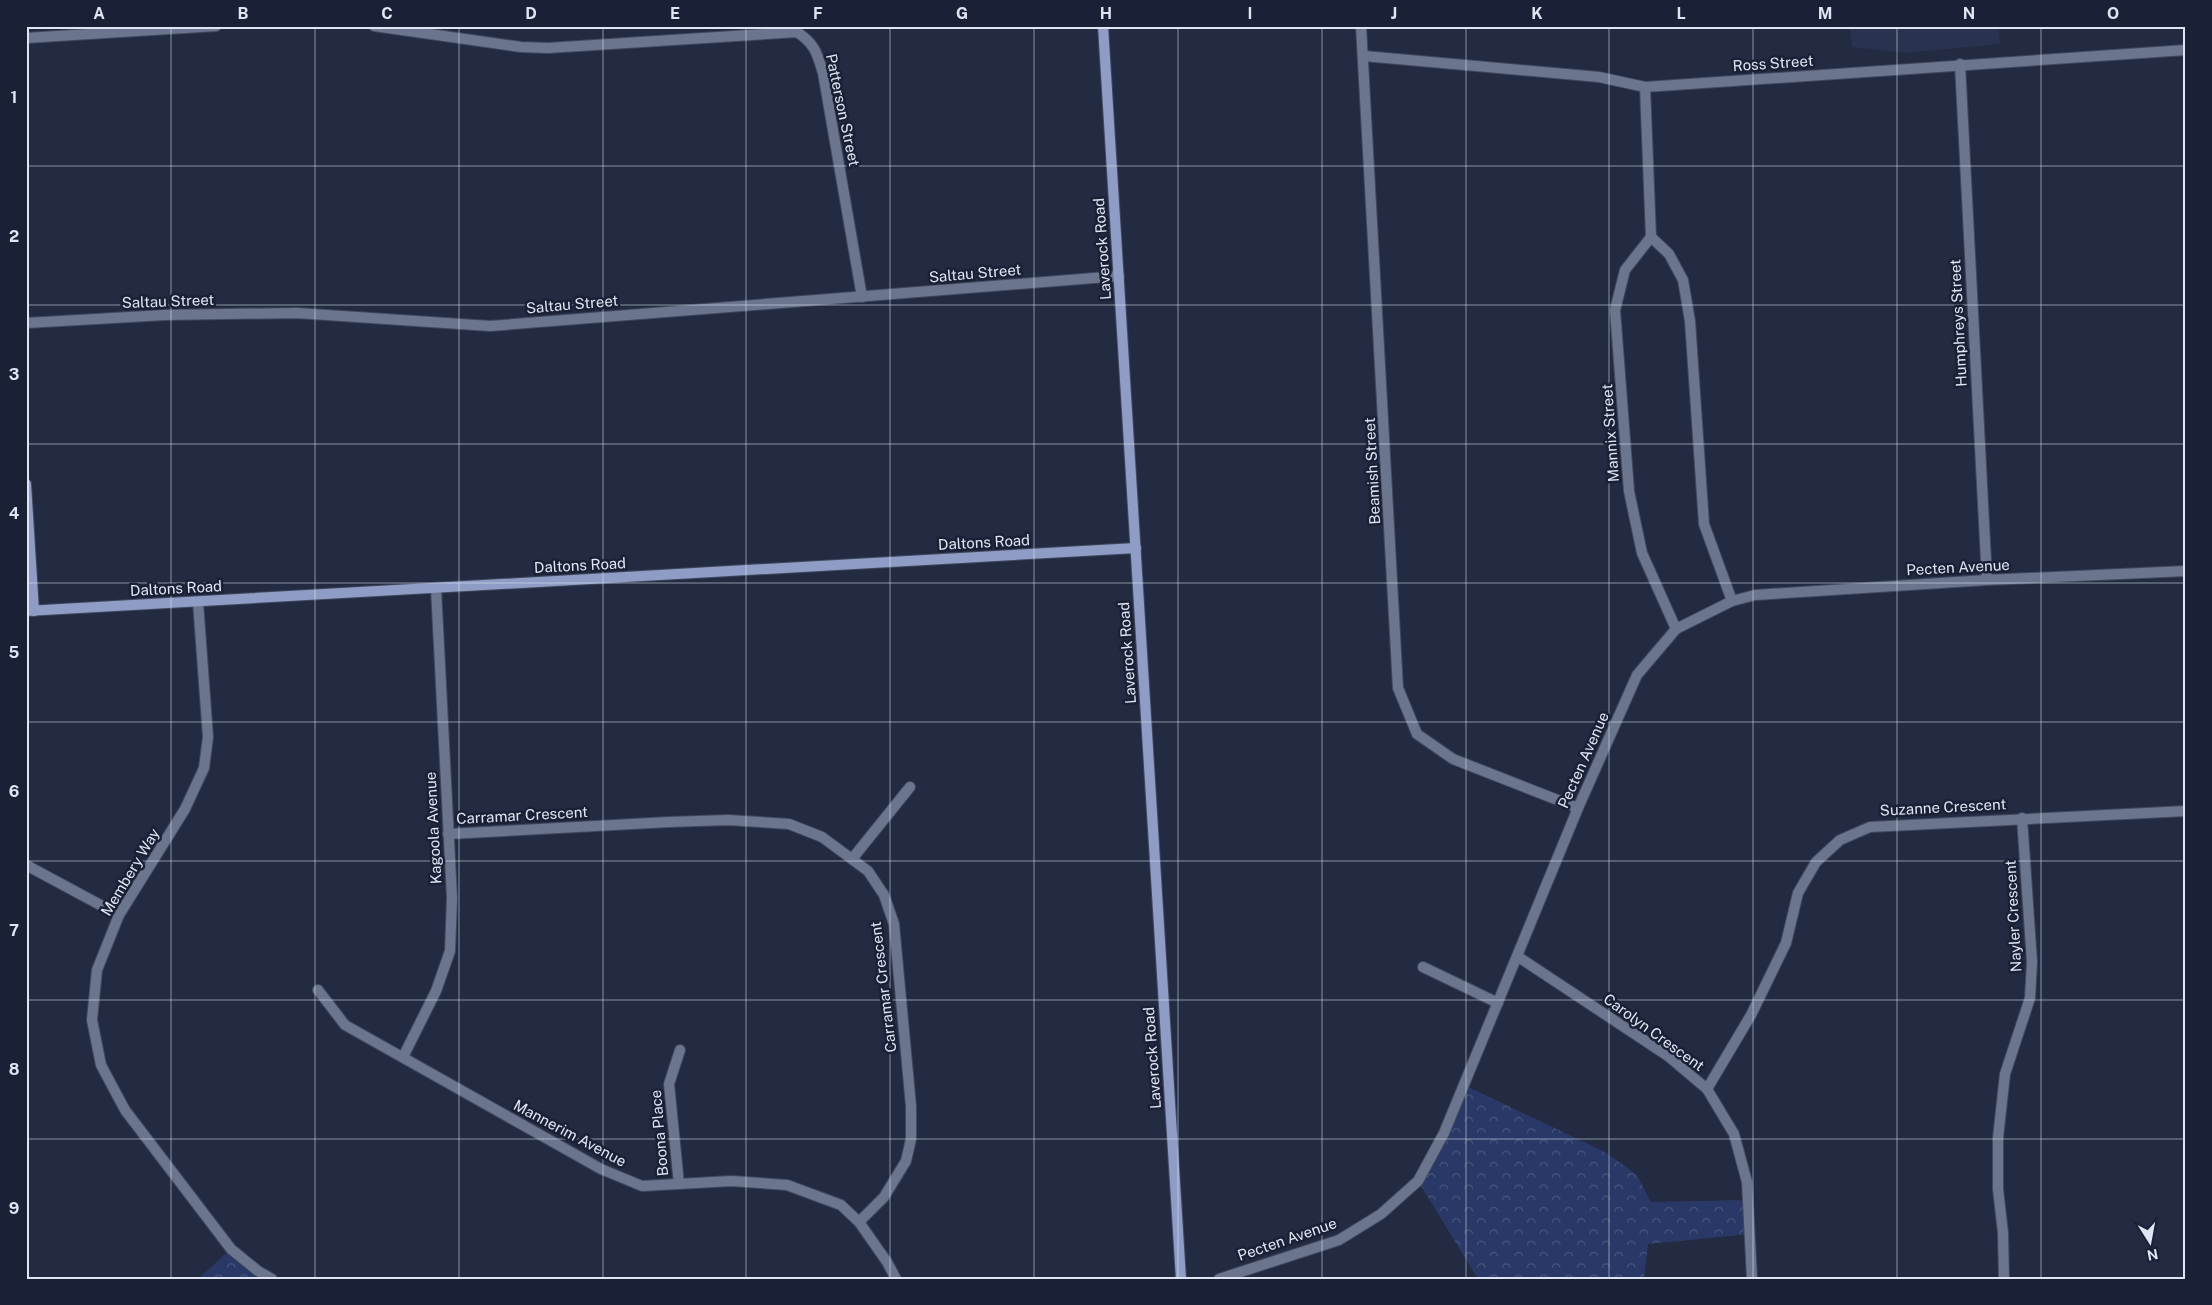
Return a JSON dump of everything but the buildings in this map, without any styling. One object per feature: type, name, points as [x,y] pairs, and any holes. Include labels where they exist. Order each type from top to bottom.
[{"type":"street","points":[[26,38],[216,26]]},
{"type":"street","name":"Patterson Street","points":[[374,26],[520,47],[548,48],[797,32],[810,41],[817,54],[823,73],[862,296]]},
{"type":"street","name":"Laverock Road","points":[[1103,26],[1181,1279]]},
{"type":"street","name":"Beamish Street","points":[[1361,26],[1398,688],[1418,734],[1452,759],[1578,808]]},
{"type":"street","name":"Ross Street","points":[[1364,56],[1599,77],[1645,87],[2186,50]]},
{"type":"street","name":"Humphreys Street","points":[[1960,64],[1987,580]]},
{"type":"street","points":[[1645,87],[1651,236],[1669,254],[1683,280],[1690,321],[1704,524],[1732,601]]},
{"type":"street","name":"Mannix Street","points":[[1651,236],[1624,270],[1615,310],[1629,491],[1642,553],[1676,629]]},
{"type":"street","name":"Saltau Street","points":[[26,322],[164,315],[297,313],[490,326],[1118,276]]},
{"type":"street","points":[[26,484],[30,611]]},
{"type":"street","name":"Daltons Road","points":[[30,611],[1136,548]]},
{"type":"street","name":"Pecten Avenue","points":[[1219,1279],[1339,1240],[1381,1214],[1418,1181],[1444,1133],[1578,808],[1637,675],[1676,629],[1732,601],[1754,595],[1987,580],[2186,571]]},
{"type":"street","name":"Kagoola Avenue","points":[[403,1057],[436,991],[450,951],[452,898],[436,588]]},
{"type":"street","name":"Membery Way","points":[[198,602],[208,737],[204,768],[186,809],[119,915],[97,970],[93,993],[92,1020],[101,1065],[125,1110],[231,1249],[258,1271],[272,1279]]},
{"type":"street","points":[[852,859],[910,787]]},
{"type":"street","name":"Suzanne Crescent","points":[[1707,1089],[1751,1015],[1786,943],[1798,893],[1816,862],[1840,840],[1870,827],[2186,811]]},
{"type":"street","name":"Nayler Crescent","points":[[2004,1279],[2003,1232],[1998,1189],[1998,1138],[2006,1074],[2030,998],[2032,962],[2022,818]]},
{"type":"street","name":"Carramar Crescent","points":[[448,834],[728,820],[789,824],[822,837],[868,870],[884,895],[894,924],[911,1106],[911,1139],[906,1161],[884,1197],[860,1222]]},
{"type":"street","points":[[26,865],[119,915]]},
{"type":"street","name":"Carolyn Crescent","points":[[1517,956],[1668,1056],[1707,1089],[1734,1134],[1746,1182],[1752,1279]]},
{"type":"street","points":[[1424,967],[1498,1003]]},
{"type":"street","name":"Mannerim Avenue","points":[[318,990],[345,1025],[601,1169],[642,1186],[731,1181],[787,1185],[840,1205],[860,1222],[896,1279]]},
{"type":"street","name":"Boona Place","points":[[679,1184],[669,1084],[680,1050]]},
{"type":"shaded area","points":[[1850,26],[1999,26],[2000,44],[1905,53],[1852,47]]},
{"type":"green space","points":[[1464,1085],[1605,1152],[1637,1175],[1651,1202],[1748,1200],[1750,1234],[1648,1244],[1644,1279],[1478,1279],[1418,1181]]},
{"type":"green space","points":[[231,1249],[272,1279],[198,1279]]}]
